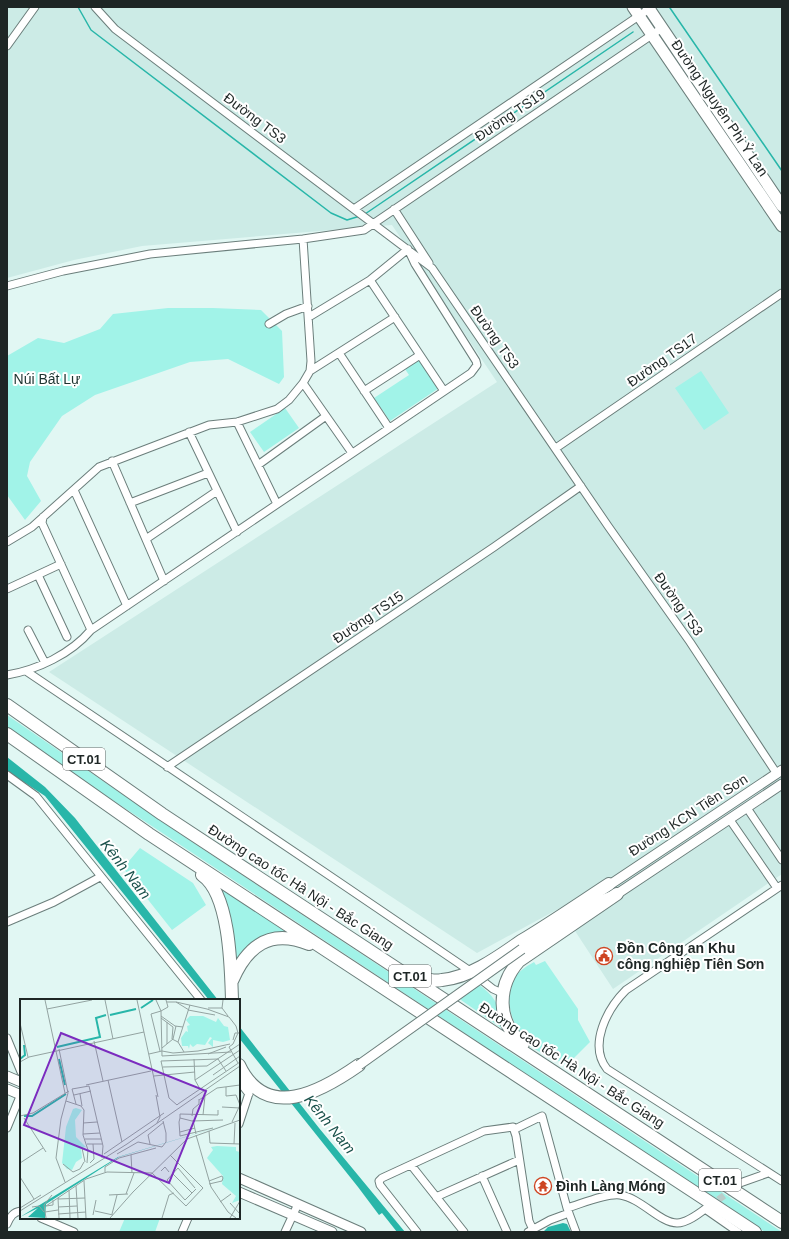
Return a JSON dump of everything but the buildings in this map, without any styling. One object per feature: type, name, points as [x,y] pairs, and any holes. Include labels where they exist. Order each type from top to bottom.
[{"type":"highway","name":"Đường cao tốc Hà Nội - Bắc Giang","points":[[7,705],[162,814],[782,1222]]},
{"type":"highway","name":"CT.01","points":[[7,734],[155,838],[444,1026],[755,1232]]},
{"type":"highway","points":[[44,759],[104,808],[209,879],[216,890],[225,921],[232,982],[232,999]]},
{"type":"highway","points":[[162,814],[207,838],[410,970],[429,980],[449,979],[470,971],[495,958],[609,884]]},
{"type":"highway","points":[[617,894],[519,962],[511,970],[504,983],[502,993],[503,1002],[509,1026],[513,1034],[522,1043],[629,1114],[658,1139]]},
{"type":"highway","points":[[232,982],[244,958],[261,944],[282,938],[295,938],[308,943],[393,999],[444,1026]]},
{"type":"highway","points":[[240,1067],[250,1089],[281,1098],[303,1096],[325,1087],[359,1065]]},
{"type":"main road","name":"Đường Nguyên Phi Ỷ Lan","points":[[650,8],[782,206]]},
{"type":"main road","name":"Đường Nguyên Phi Ỷ Lan","points":[[636,12],[782,226]]},
{"type":"main road","points":[[779,772],[782,783]]},
{"type":"main road","name":"Đường KCN Tiên Sơn","points":[[591,904],[609,884],[779,772]]},
{"type":"main road","name":"Đường KCN Tiên Sơn","points":[[591,904],[617,894],[730,820],[782,783]]},
{"type":"main road","points":[[359,1065],[522,949],[591,904]]},
{"type":"main road","points":[[7,1076],[20,1082]]},
{"type":"main road","points":[[7,1089],[20,1094]]},
{"type":"main road","points":[[240,1178],[362,1232]]},
{"type":"main road","points":[[240,1192],[332,1232]]},
{"type":"street","points":[[7,46],[35,7]]},
{"type":"street","name":"Đường TS3","points":[[95,7],[115,28],[432,268],[779,772]]},
{"type":"street","points":[[354,209],[636,12],[650,8]]},
{"type":"street","name":"Đường TS19","points":[[7,286],[63,271],[150,254],[348,234],[364,230],[370,221],[394,209],[662,28]]},
{"type":"street","points":[[394,209],[432,268]]},
{"type":"street","points":[[303,239],[309,316],[310,371]]},
{"type":"street","points":[[7,675],[26,671],[45,663],[82,641],[91,630],[471,373],[477,365],[476,360],[415,264],[408,249],[370,280],[309,316]]},
{"type":"street","points":[[370,280],[444,391]]},
{"type":"street","name":"Đường TS17","points":[[556,448],[782,293]]},
{"type":"street","points":[[270,324],[286,314],[308,306]]},
{"type":"street","points":[[7,542],[43,517],[99,467],[209,425],[237,422],[277,409],[289,400],[303,383],[310,371],[394,317]]},
{"type":"street","points":[[339,353],[389,428]]},
{"type":"street","points":[[364,391],[420,355]]},
{"type":"street","points":[[303,383],[352,453]]},
{"type":"street","points":[[258,465],[326,416]]},
{"type":"street","points":[[237,422],[278,504]]},
{"type":"street","points":[[189,432],[237,532]]},
{"type":"street","points":[[112,461],[164,581]]},
{"type":"street","points":[[130,503],[208,473]]},
{"type":"street","name":"Đường TS15","points":[[168,767],[488,552],[581,486]]},
{"type":"street","points":[[74,490],[127,606]]},
{"type":"street","points":[[146,539],[217,491]]},
{"type":"street","points":[[43,517],[42,523],[91,630]]},
{"type":"street","points":[[8,586],[38,575],[61,564]]},
{"type":"street","points":[[38,575],[67,637]]},
{"type":"street","points":[[28,630],[45,663]]},
{"type":"street","points":[[26,671],[470,971],[493,989],[502,993]]},
{"type":"street","points":[[7,775],[36,796],[200,999]]},
{"type":"street","points":[[746,808],[782,860]]},
{"type":"street","points":[[730,820],[779,886],[626,990],[617,999],[604,1022],[598,1054],[607,1069],[782,1181]]},
{"type":"street","points":[[7,922],[54,902],[100,877]]},
{"type":"street","points":[[7,1038],[20,1070]]},
{"type":"street","points":[[240,1082],[250,1089],[240,1121]]},
{"type":"street","points":[[7,1128],[20,1096]]},
{"type":"street","points":[[416,1232],[380,1185],[379,1181],[382,1178],[484,1131],[513,1127],[515,1129],[542,1116],[568,1211],[576,1232]]},
{"type":"street","points":[[515,1129],[529,1221],[532,1231],[568,1211],[618,1194],[633,1198],[666,1220],[676,1223],[689,1219],[707,1208],[738,1232]]},
{"type":"street","points":[[436,1197],[519,1160]]},
{"type":"street","points":[[411,1165],[464,1232]]},
{"type":"street","points":[[734,1188],[740,1183],[768,1173]]},
{"type":"street","points":[[482,1176],[507,1232]]},
{"type":"street","points":[[285,1232],[298,1204]]},
{"type":"street","points":[[7,1224],[10,1217],[17,1211],[20,1211]]},
{"type":"street","points":[[43,1219],[74,1232]]},
{"type":"street","points":[[182,1232],[188,1219]]},
{"type":"shaded area","points":[[7,7],[782,7],[782,874],[613,989],[560,908],[477,953],[49,672],[497,382],[392,225],[142,246],[74,260],[7,278]]},
{"type":"shaded area","name":"Kênh Nam","points":[[7,757],[45,787],[75,818],[217,999],[208,999],[45,796],[7,771]]},
{"type":"shaded area","name":"Kênh Nam","points":[[240,1027],[319,1128],[405,1232],[397,1232],[382,1213],[379,1215],[240,1039]]},
{"type":"shaded area","points":[[563,1223],[567,1224],[571,1232],[543,1232],[548,1227]]},
{"type":"green space","points":[[665,40],[782,212],[782,219],[664,44]]},
{"type":"green space","name":"Núi Bất Lự","points":[[168,308],[261,310],[282,331],[284,377],[279,384],[228,359],[190,362],[95,395],[62,416],[30,462],[27,476],[41,501],[25,520],[7,495],[7,356],[38,338],[64,343],[100,329],[113,314]]},
{"type":"green space","points":[[419,359],[439,388],[390,421],[374,398],[409,375],[405,369]]},
{"type":"green space","points":[[701,371],[729,413],[704,430],[675,388]]},
{"type":"green space","points":[[285,408],[299,428],[264,452],[250,432]]},
{"type":"green space","points":[[7,715],[180,834],[782,1232],[765,1232],[64,768],[7,727]]},
{"type":"green space","points":[[140,848],[193,883],[206,905],[172,930],[123,868]]},
{"type":"green space","points":[[217,885],[294,932],[280,933],[250,945],[233,964]]},
{"type":"green space","points":[[545,961],[578,1009],[578,1020],[590,1042],[567,1065],[533,1048],[524,1040],[515,1025],[510,1007],[510,989],[516,975],[534,962],[536,965]]},
{"type":"green space","points":[[478,984],[490,994],[494,1000],[500,1011],[507,1032],[461,1000],[461,997]]},
{"type":"green space","points":[[125,1219],[160,1219],[155,1232],[119,1232]]},
{"type":"waterway","points":[[78,7],[91,30],[331,213],[347,220],[360,216]]},
{"type":"waterway","points":[[670,8],[782,171]]},
{"type":"waterway","points":[[365,214],[633,32]]},
{"type":"tunnel","points":[[710,1206],[734,1188]]},
{"type":"place","name":"Đồn Công an Khu công nghiệp Tiên Sơn","points":[[604,956]]},
{"type":"place","name":"Đình Làng Móng","points":[[543,1186]]}]
